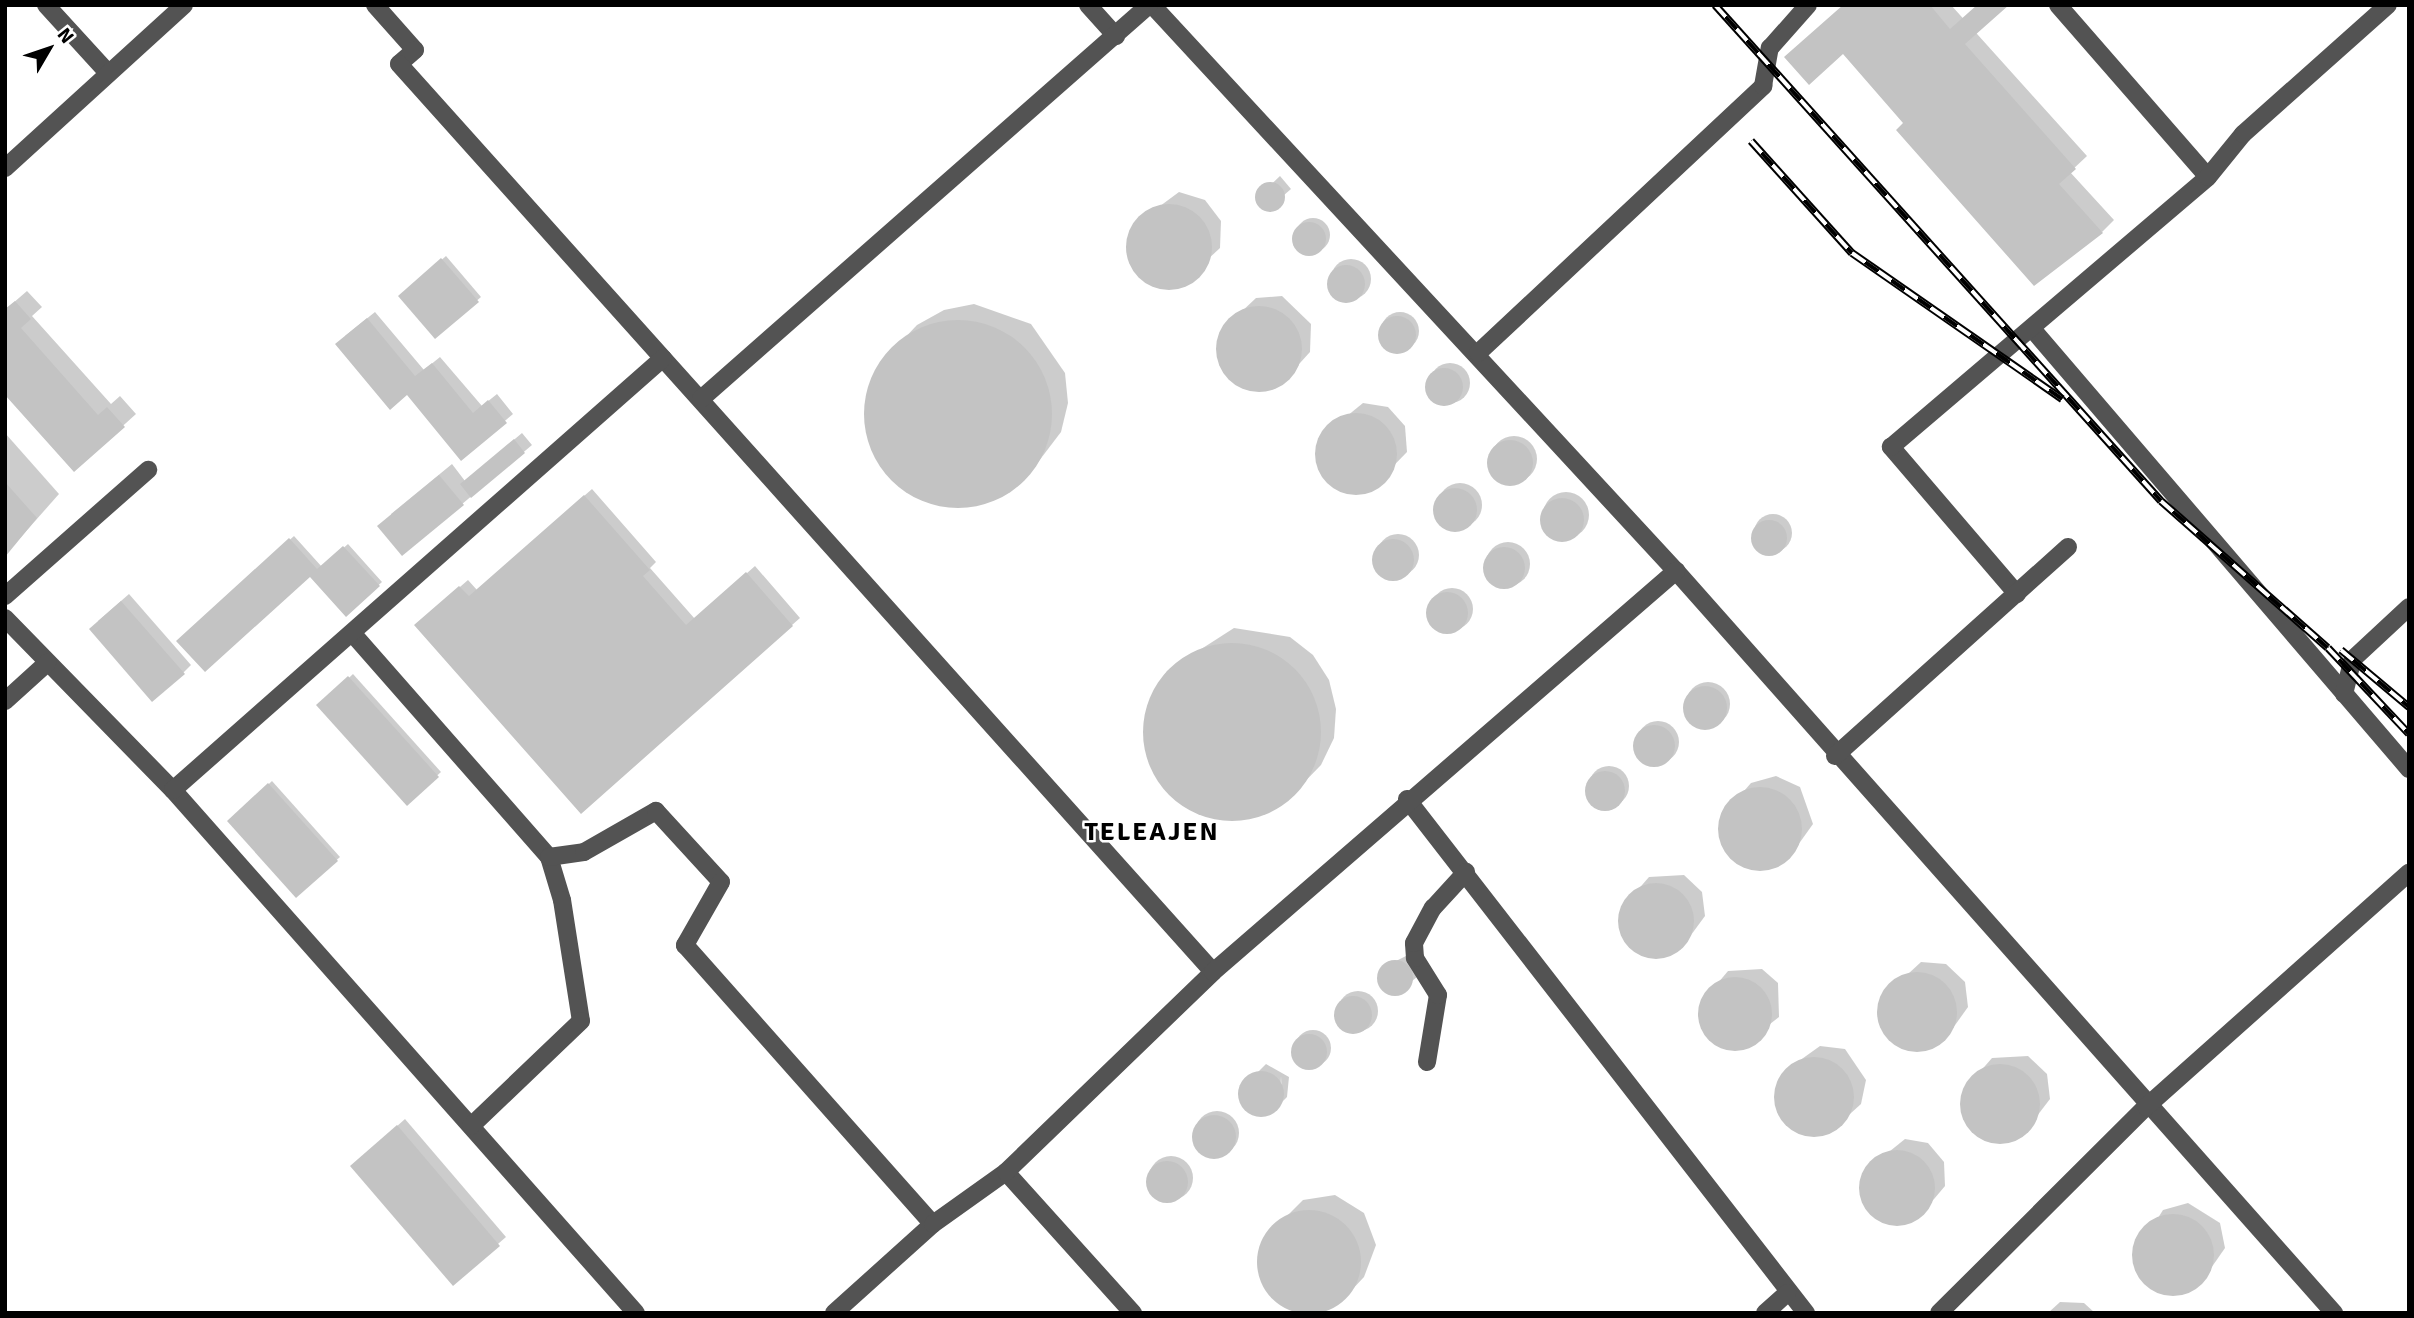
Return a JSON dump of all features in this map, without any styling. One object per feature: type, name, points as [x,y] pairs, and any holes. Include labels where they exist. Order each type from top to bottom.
[{"type":"lane","points":[[46,5],[108,73]]},
{"type":"lane","points":[[5,168],[184,5]]},
{"type":"lane","points":[[375,5],[415,50],[399,64],[1213,972]]},
{"type":"lane","points":[[1088,5],[1116,36]]},
{"type":"lane","points":[[701,399],[1151,5],[1478,353],[1676,571],[2146,1107],[2334,1313]]},
{"type":"lane","points":[[1478,353],[1763,86],[1770,48],[1808,5]]},
{"type":"lane","points":[[2058,5],[2208,177]]},
{"type":"lane","points":[[2017,594],[1891,447],[2034,331],[2208,177],[2243,134],[2386,6]]},
{"type":"lane","points":[[2034,331],[2409,769]]},
{"type":"lane","points":[[173,790],[663,358]]},
{"type":"lane","points":[[5,596],[148,470]]},
{"type":"lane","points":[[1835,755],[2068,547]]},
{"type":"lane","points":[[834,1313],[933,1224],[1006,1172],[1213,972],[1407,799],[1676,571]]},
{"type":"lane","points":[[2344,694],[2353,659],[2409,607]]},
{"type":"lane","points":[[5,618],[173,790],[636,1313]]},
{"type":"lane","points":[[353,634],[549,857],[578,968],[581,1021],[471,1126]]},
{"type":"lane","points":[[5,701],[47,663]]},
{"type":"lane","points":[[1407,799],[1466,872],[1787,1293],[1806,1313]]},
{"type":"lane","points":[[549,857],[583,852],[656,811],[721,883],[685,945],[933,1224]]},
{"type":"lane","points":[[1427,1062],[1438,995],[1415,958],[1414,943],[1433,908],[1466,872]]},
{"type":"lane","points":[[1939,1313],[2146,1107],[2409,873]]},
{"type":"lane","points":[[1006,1172],[1133,1313]]},
{"type":"lane","points":[[1765,1313],[1787,1293]]},
{"type":"building","points":[[1843,5],[1930,5],[1950,29],[1977,5],[2009,5],[1965,44],[2076,169],[2059,184],[2103,233],[2034,286],[1896,130],[1903,123],[1843,54],[1809,85],[1784,57]]},
{"type":"building","points":[[1270,182],[1276,183],[1284,191],[1284,203],[1276,211],[1270,212],[1264,211],[1256,203],[1255,197],[1256,191],[1264,183]]},
{"type":"building","points":[[1169,204],[1193,211],[1205,223],[1212,247],[1205,271],[1193,283],[1169,290],[1145,283],[1133,271],[1126,247],[1133,223],[1145,211]]},
{"type":"building","points":[[1309,222],[1321,227],[1326,239],[1321,251],[1309,256],[1297,251],[1292,239],[1297,227]]},
{"type":"building","points":[[441,258],[479,302],[435,339],[398,296]]},
{"type":"building","points":[[1346,265],[1360,270],[1365,284],[1360,298],[1346,303],[1332,298],[1327,284],[1332,270]]},
{"type":"building","points":[[15,301],[31,319],[21,328],[98,415],[107,407],[125,427],[74,472],[5,395],[5,309]]},
{"type":"building","points":[[1259,306],[1275,310],[1289,319],[1298,333],[1302,349],[1298,365],[1289,379],[1275,388],[1259,392],[1243,388],[1229,379],[1220,365],[1216,349],[1220,333],[1229,319],[1243,310]]},
{"type":"building","points":[[1397,316],[1411,321],[1416,335],[1411,349],[1397,354],[1383,349],[1378,335],[1383,321]]},
{"type":"building","points":[[367,318],[415,376],[432,363],[473,413],[488,400],[507,423],[461,461],[407,395],[390,410],[335,344]]},
{"type":"building","points":[[958,320],[994,328],[1010,336],[1024,348],[1036,362],[1044,378],[1052,414],[1044,450],[1036,466],[1024,480],[1010,492],[994,500],[958,508],[922,500],[906,492],[892,480],[880,466],[872,450],[864,414],[872,378],[880,362],[892,348],[906,336],[922,328]]},
{"type":"building","points":[[1444,368],[1458,373],[1463,387],[1458,401],[1444,406],[1430,401],[1425,387],[1430,373]]},
{"type":"building","points":[[1356,413],[1372,416],[1385,425],[1394,438],[1397,454],[1394,470],[1385,483],[1372,492],[1356,495],[1340,492],[1327,483],[1318,470],[1315,454],[1318,438],[1327,425],[1340,416]]},
{"type":"building","points":[[514,439],[525,453],[471,498],[460,484]]},
{"type":"building","points":[[1510,440],[1526,447],[1533,463],[1526,479],[1510,486],[1494,479],[1487,463],[1494,447]]},
{"type":"building","points":[[439,475],[464,505],[402,556],[377,526]]},
{"type":"building","points":[[5,482],[37,518],[5,557]]},
{"type":"building","points":[[1455,488],[1471,494],[1477,510],[1471,526],[1455,532],[1439,526],[1433,510],[1439,494]]},
{"type":"building","points":[[584,495],[650,570],[643,576],[686,625],[746,572],[793,626],[581,814],[414,625],[459,586],[469,596]]},
{"type":"building","points":[[1562,498],[1578,504],[1584,520],[1578,536],[1562,542],[1546,536],[1540,520],[1546,504]]},
{"type":"building","points":[[1769,520],[1782,525],[1787,538],[1782,551],[1769,556],[1756,551],[1751,538],[1756,525]]},
{"type":"building","points":[[289,538],[317,569],[343,546],[380,586],[346,617],[310,577],[205,672],[176,641]]},
{"type":"building","points":[[1393,539],[1408,545],[1414,560],[1408,575],[1393,581],[1378,575],[1372,560],[1378,545]]},
{"type":"building","points":[[1504,547],[1519,553],[1525,568],[1519,583],[1504,589],[1489,583],[1483,568],[1489,553]]},
{"type":"building","points":[[1447,592],[1462,598],[1468,613],[1462,628],[1447,634],[1432,628],[1426,613],[1432,598]]},
{"type":"building","points":[[121,601],[185,674],[152,702],[89,629]]},
{"type":"building","points":[[1232,643],[1266,650],[1295,669],[1314,698],[1321,732],[1314,766],[1295,795],[1266,814],[1232,821],[1198,814],[1169,795],[1150,766],[1143,732],[1150,698],[1169,669],[1198,650]]},
{"type":"building","points":[[348,676],[439,777],[407,806],[316,705]]},
{"type":"building","points":[[1705,686],[1721,692],[1727,708],[1721,724],[1705,730],[1689,724],[1683,708],[1689,692]]},
{"type":"building","points":[[1654,725],[1669,731],[1675,746],[1669,761],[1654,767],[1639,761],[1633,746],[1639,731]]},
{"type":"building","points":[[1605,771],[1619,777],[1625,791],[1619,805],[1605,811],[1591,805],[1585,791],[1591,777]]},
{"type":"building","points":[[268,783],[338,861],[296,898],[227,821]]},
{"type":"building","points":[[1760,787],[1783,794],[1795,806],[1802,829],[1795,852],[1783,864],[1760,871],[1737,864],[1725,852],[1718,829],[1725,806],[1737,794]]},
{"type":"building","points":[[1649,883],[1663,883],[1677,889],[1688,900],[1694,921],[1691,936],[1683,948],[1663,959],[1649,959],[1635,953],[1624,942],[1618,928],[1618,914],[1624,900],[1635,889]]},
{"type":"building","points":[[1395,960],[1408,965],[1413,978],[1408,991],[1395,996],[1382,991],[1377,978],[1382,965]]},
{"type":"building","points":[[1917,972],[1932,975],[1945,984],[1954,997],[1957,1012],[1954,1027],[1945,1040],[1932,1049],[1917,1052],[1902,1049],[1889,1040],[1880,1027],[1877,1012],[1880,997],[1889,984],[1902,975]]},
{"type":"building","points":[[1735,977],[1749,980],[1761,988],[1769,1000],[1772,1014],[1769,1028],[1761,1040],[1749,1048],[1735,1051],[1721,1048],[1709,1040],[1701,1028],[1698,1014],[1701,1000],[1709,988],[1721,980]]},
{"type":"building","points":[[1353,996],[1366,1002],[1372,1015],[1366,1028],[1353,1034],[1340,1028],[1334,1015],[1340,1002]]},
{"type":"building","points":[[1309,1034],[1322,1039],[1327,1052],[1322,1065],[1309,1070],[1296,1065],[1291,1052],[1296,1039]]},
{"type":"building","points":[[1806,1057],[1822,1057],[1843,1068],[1854,1089],[1854,1105],[1843,1126],[1822,1137],[1806,1137],[1792,1131],[1780,1119],[1774,1105],[1774,1089],[1780,1075],[1792,1063]]},
{"type":"building","points":[[2000,1064],[2015,1067],[2028,1076],[2037,1089],[2040,1104],[2037,1119],[2028,1132],[2015,1141],[2000,1144],[1985,1141],[1972,1132],[1963,1119],[1960,1104],[1963,1089],[1972,1076],[1985,1067]]},
{"type":"building","points":[[1261,1071],[1277,1078],[1284,1094],[1277,1110],[1261,1117],[1245,1110],[1238,1094],[1245,1078]]},
{"type":"building","points":[[1214,1115],[1230,1121],[1236,1137],[1230,1153],[1214,1159],[1198,1153],[1192,1137],[1198,1121]]},
{"type":"building","points":[[397,1125],[500,1246],[453,1286],[350,1166]]},
{"type":"building","points":[[1897,1150],[1912,1153],[1924,1161],[1932,1173],[1935,1188],[1932,1203],[1924,1215],[1912,1223],[1897,1226],[1882,1223],[1870,1215],[1862,1203],[1859,1188],[1862,1173],[1870,1161],[1882,1153]]},
{"type":"building","points":[[1167,1161],[1182,1167],[1188,1182],[1182,1197],[1167,1203],[1152,1197],[1146,1182],[1152,1167]]},
{"type":"building","points":[[1309,1210],[1329,1214],[1352,1233],[1357,1242],[1361,1262],[1357,1282],[1338,1305],[1329,1310],[1309,1314],[1289,1310],[1266,1291],[1261,1282],[1257,1262],[1261,1242],[1280,1219],[1289,1214]]},
{"type":"building","points":[[2173,1214],[2189,1217],[2202,1226],[2211,1239],[2214,1255],[2211,1271],[2202,1284],[2189,1293],[2173,1296],[2157,1293],[2144,1284],[2135,1271],[2132,1255],[2135,1239],[2144,1226],[2157,1217]]},
{"type":"railway","points":[[1715,5],[2161,501],[2328,648],[2409,734]]},
{"type":"railway","points":[[1751,141],[1852,253],[2062,399]]},
{"type":"railway","points":[[2341,650],[2409,707]]},
{"type":"district","name":"TELEAJEN","points":[[1152,833]]}]
